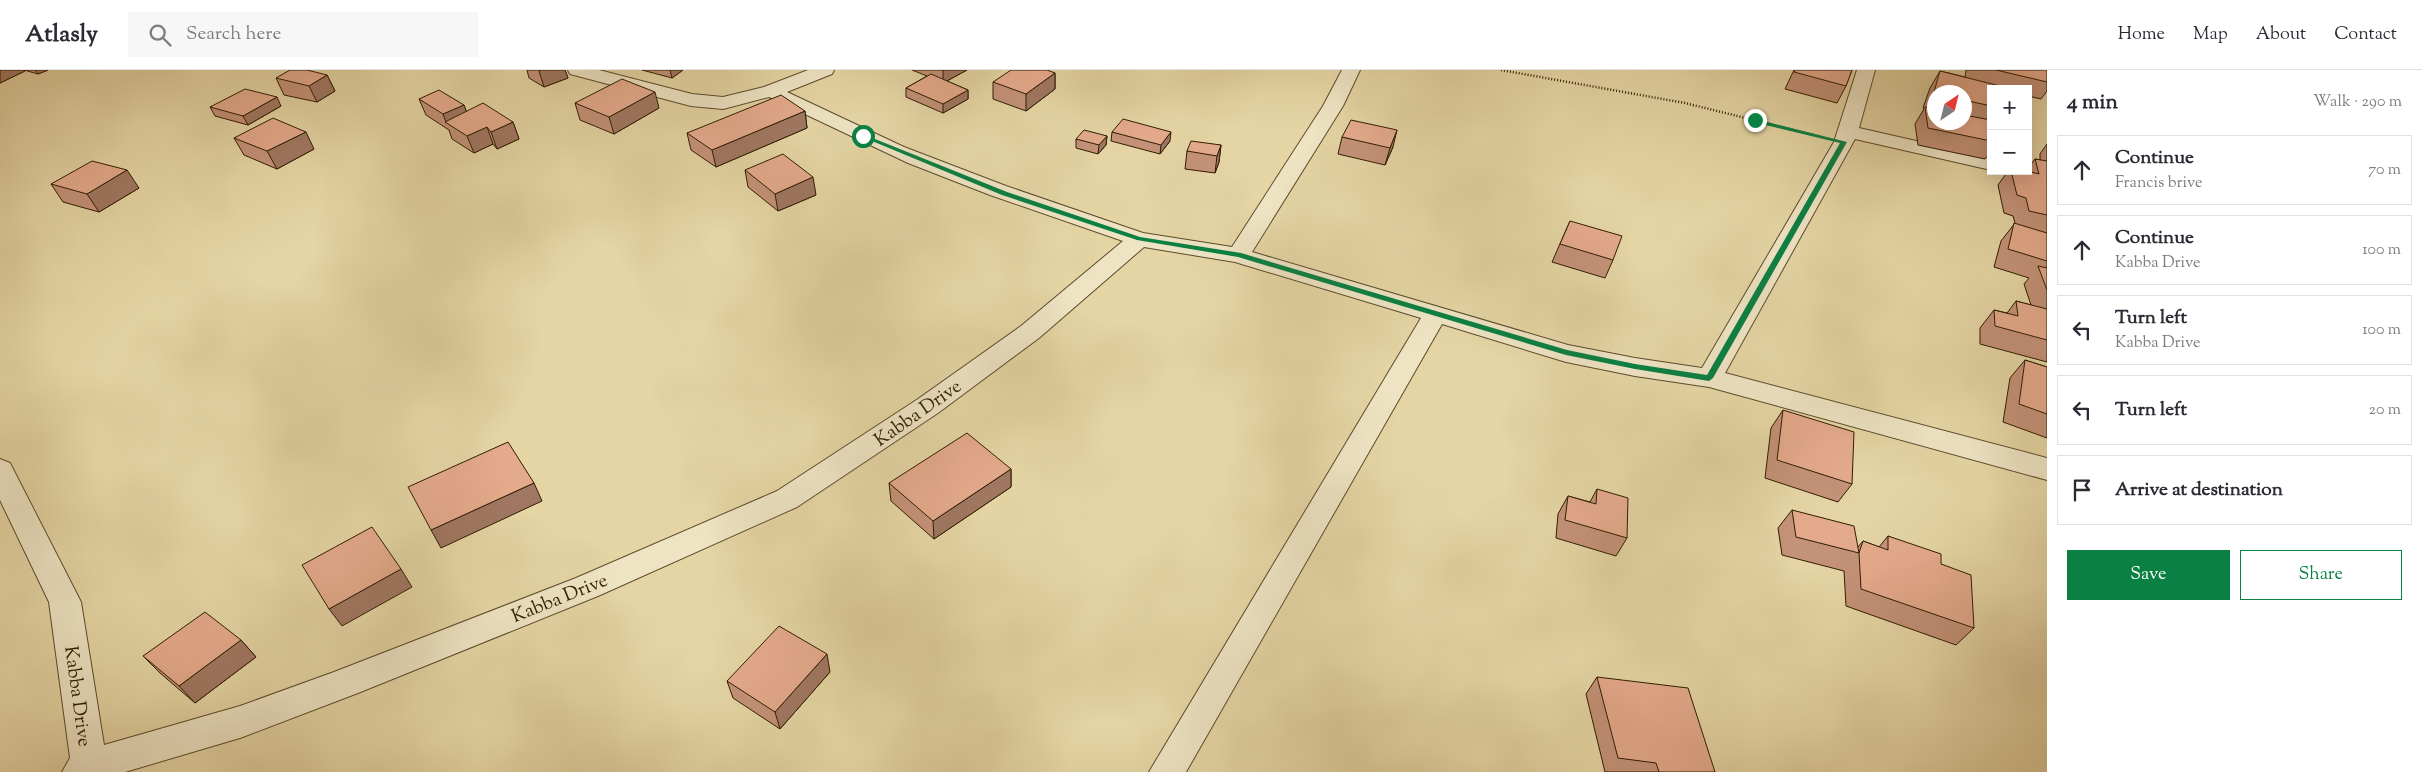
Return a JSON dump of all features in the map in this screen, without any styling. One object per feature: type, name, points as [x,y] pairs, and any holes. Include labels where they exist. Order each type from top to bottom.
[{"type":"street","points":[[577,70],[691,100],[723,103],[771,91],[825,70]]},
{"type":"street","points":[[1238,255],[1333,106],[1351,70]]},
{"type":"street","points":[[1709,378],[1845,137],[1866,70]]},
{"type":"street","points":[[771,91],[845,128],[915,159],[1005,194],[1139,239],[1238,255],[1566,353],[1635,367],[1709,378],[2047,469]]},
{"type":"street","points":[[1845,137],[1987,163]]},
{"type":"street","name":"Kabba Drive","points":[[0,470],[65,602],[84,769],[240,722],[346,683],[587,587],[787,498],[928,406],[1030,332],[1139,239]]},
{"type":"street","points":[[1167,772],[1436,315]]},
{"type":"path","points":[[1501,70],[1684,103],[1845,137]]},
{"type":"building","points":[[290,70],[307,70],[327,75],[309,86],[276,78]]},
{"type":"building","points":[[1011,70],[1047,70],[1055,73],[1026,94],[993,82]]},
{"type":"building","points":[[1795,70],[1852,70],[1846,86],[1794,72]]},
{"type":"building","points":[[1996,70],[2047,70],[2047,82]]},
{"type":"building","points":[[1940,71],[1996,85],[1987,85],[1987,105],[1972,102],[1972,85],[1936,85]]},
{"type":"building","points":[[931,74],[968,90],[943,104],[906,88]]},
{"type":"building","points":[[622,79],[655,92],[609,117],[575,103]]},
{"type":"building","points":[[245,89],[277,97],[243,116],[210,107]]},
{"type":"building","points":[[439,90],[464,105],[443,114],[419,99]]},
{"type":"building","points":[[781,95],[805,111],[712,150],[687,133]]},
{"type":"building","points":[[483,103],[513,122],[491,132],[487,127],[467,136],[445,122]]},
{"type":"building","points":[[1972,116],[1987,119],[1987,140],[1938,130],[1972,130]]},
{"type":"building","points":[[273,118],[306,132],[267,151],[234,138]]},
{"type":"building","points":[[1123,119],[1171,132],[1161,145],[1112,132]]},
{"type":"building","points":[[1351,120],[1397,130],[1390,148],[1342,137]]},
{"type":"building","points":[[1084,130],[1107,136],[1099,145],[1076,139]]},
{"type":"building","points":[[1191,141],[1221,145],[1217,156],[1187,151]]},
{"type":"building","points":[[783,154],[813,177],[775,194],[745,170]]},
{"type":"building","points":[[2035,159],[2047,161],[2047,215],[2029,211],[2026,198],[2017,195],[2012,175],[2032,175],[2032,172],[2039,174]]},
{"type":"building","points":[[92,161],[127,170],[87,194],[51,184]]},
{"type":"building","points":[[1570,221],[1622,236],[1613,260],[1560,244]]},
{"type":"building","points":[[2014,223],[2047,233],[2047,261],[2008,249]]},
{"type":"building","points":[[2038,266],[2047,268],[2047,290]]},
{"type":"building","points":[[2016,301],[2047,309],[2047,340],[1995,326],[1994,310],[2018,316]]},
{"type":"building","points":[[2025,360],[2047,367],[2047,414],[2019,404]]},
{"type":"building","points":[[1783,410],[1854,432],[1852,484],[1777,460]]},
{"type":"building","points":[[967,433],[1011,469],[933,521],[889,483]]},
{"type":"building","points":[[508,442],[534,483],[431,530],[408,487]]},
{"type":"building","points":[[1597,489],[1628,498],[1627,538],[1565,520],[1568,496],[1596,504]]},
{"type":"building","points":[[1792,510],[1854,526],[1859,553],[1796,537]]},
{"type":"building","points":[[372,527],[401,569],[329,609],[302,565]]},
{"type":"building","points":[[1888,536],[1941,554],[1941,564],[1971,575],[1974,628],[1861,589],[1859,553],[1863,541],[1888,550]]},
{"type":"building","points":[[205,612],[241,640],[179,686],[143,656]]},
{"type":"building","points":[[779,626],[827,654],[775,712],[727,681]]},
{"type":"building","points":[[1597,677],[1688,688],[1715,772],[1659,772],[1656,763],[1618,758]]},
{"type":"route","points":[[863,136],[915,159],[1005,194],[1139,239],[1238,255],[1566,353],[1635,367],[1709,378],[1844,142],[1755,120]]}]
